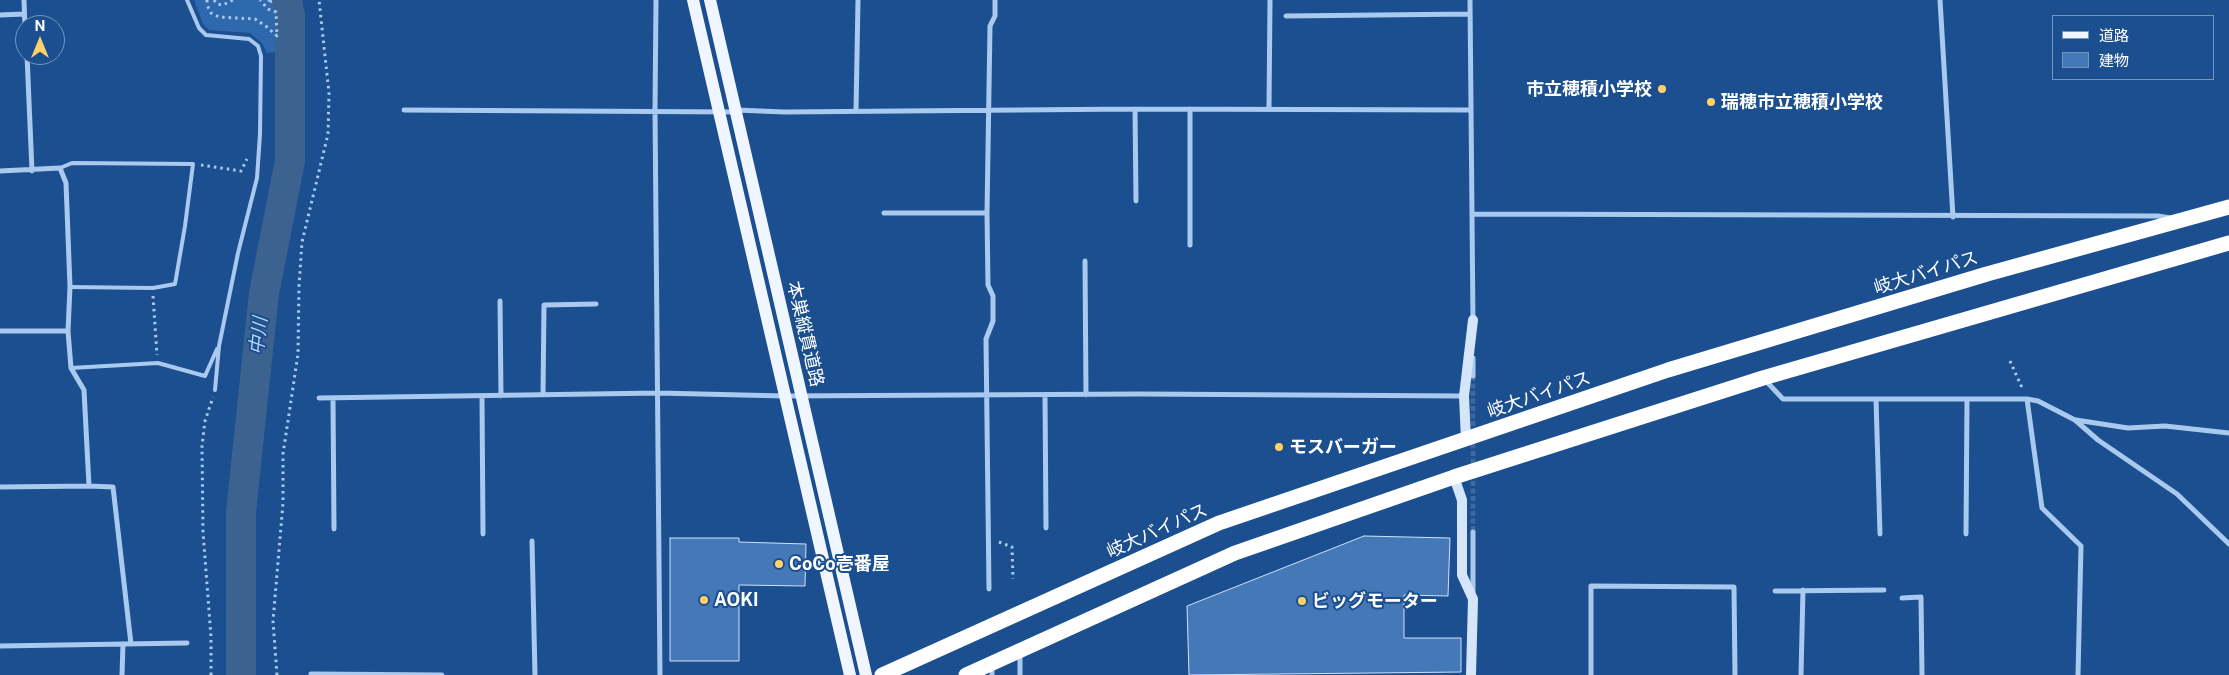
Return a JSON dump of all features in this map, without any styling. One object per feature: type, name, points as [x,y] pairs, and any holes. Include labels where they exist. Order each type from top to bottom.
[{"type":"highway","name":"岐大バイパス","points":[[882,675],[1220,524],[1687,364],[1987,274],[2229,207]]},
{"type":"highway","points":[[966,675],[992,670],[1020,652],[1235,553],[1454,477],[1763,378],[2229,243]]},
{"type":"main road","name":"本巣縦貫道路","points":[[693,0],[850,675]]},
{"type":"main road","name":"本巣縦貫道路","points":[[710,0],[734,111],[866,675]]},
{"type":"street","points":[[0,15],[24,14],[24,0]]},
{"type":"street","points":[[656,0],[655,110],[660,675]]},
{"type":"street","points":[[856,111],[858,0]]},
{"type":"street","points":[[989,588],[986,339],[992,321],[993,296],[988,285],[988,110],[990,26],[995,16],[995,0]]},
{"type":"street","points":[[1269,109],[1270,0]]},
{"type":"street","points":[[1470,0],[1473,376]]},
{"type":"street","points":[[1940,0],[1953,217]]},
{"type":"street","points":[[1286,16],[1470,14]]},
{"type":"street","points":[[27,65],[32,171]]},
{"type":"street","points":[[404,110],[655,110],[718,113],[734,111],[1134,109],[1471,110]]},
{"type":"street","points":[[1134,109],[1136,201]]},
{"type":"street","points":[[1190,109],[1190,245]]},
{"type":"street","points":[[0,171],[32,171],[60,168],[66,183],[70,287],[68,331],[71,368],[84,390],[89,486]]},
{"type":"street","points":[[884,213],[987,213]]},
{"type":"street","points":[[1472,214],[1953,217],[2158,216],[2183,220]]},
{"type":"street","points":[[1085,261],[1086,395]]},
{"type":"street","points":[[500,301],[501,396]]},
{"type":"street","points":[[543,395],[544,305],[596,304]]},
{"type":"street","points":[[1466,440],[1464,396],[1472,320]]},
{"type":"street","points":[[0,331],[68,331]]},
{"type":"street","points":[[1763,378],[1783,399],[2038,401],[2076,420],[2098,440],[2177,494],[2229,544]]},
{"type":"street","points":[[319,398],[659,393],[784,396],[1464,396]]},
{"type":"street","points":[[1045,395],[1046,528]]},
{"type":"street","points":[[482,396],[483,534]]},
{"type":"street","points":[[333,398],[334,529]]},
{"type":"street","points":[[1876,399],[1880,534]]},
{"type":"street","points":[[1966,534],[1967,399]]},
{"type":"street","points":[[2027,400],[2042,508],[2081,546],[2078,675]]},
{"type":"street","points":[[2076,420],[2128,428],[2165,426],[2229,433]]},
{"type":"street","points":[[1454,477],[1462,500],[1462,575],[1472,599]]},
{"type":"street","points":[[0,487],[113,487],[131,644]]},
{"type":"street","points":[[1471,675],[1473,532]]},
{"type":"street","points":[[532,541],[534,675]]},
{"type":"street","points":[[1591,675],[1591,586],[1734,587],[1734,675]]},
{"type":"street","points":[[1801,675],[1803,590]]},
{"type":"street","points":[[1774,591],[1884,590]]},
{"type":"street","points":[[1902,598],[1921,597],[1922,675]]},
{"type":"street","points":[[0,646],[187,643]]},
{"type":"street","points":[[122,675],[123,644]]},
{"type":"street","points":[[1020,652],[1020,675]]},
{"type":"street","points":[[311,674],[442,675]]},
{"type":"lane","points":[[187,0],[199,28],[206,35],[249,39],[258,46],[262,56],[260,134],[256,178],[219,346],[215,390]]},
{"type":"lane","points":[[60,168],[72,163],[193,164],[185,226],[174,284],[153,288],[70,287]]},
{"type":"lane","points":[[71,368],[158,364],[205,376],[219,346]]},
{"type":"path","points":[[207,0],[211,13],[219,17],[255,19],[267,26],[277,36],[276,12],[268,9],[260,0]]},
{"type":"path","points":[[208,7],[215,1],[217,4],[223,5],[233,0]]},
{"type":"path","points":[[277,675],[273,621],[283,504],[283,454],[298,354],[302,242],[328,134],[329,93],[319,0]]},
{"type":"path","points":[[193,164],[241,171],[260,134]]},
{"type":"path","points":[[153,288],[158,364]]},
{"type":"path","points":[[2010,361],[2027,400]]},
{"type":"path","points":[[211,675],[211,637],[203,532],[202,446],[205,421],[215,390]]},
{"type":"path","points":[[988,537],[1012,547],[1013,580]]},
{"type":"shaded area","points":[[194,0],[278,0],[284,51],[267,53],[262,43],[250,33],[209,30],[203,24]]},
{"type":"building","name":"ビッグモーター","points":[[1364,536],[1450,538],[1448,596],[1404,595],[1404,638],[1461,638],[1461,672],[1189,675],[1187,606]]},
{"type":"building","name":"AOKI","points":[[670,538],[739,538],[739,542],[806,544],[805,586],[739,585],[739,661],[670,661]]},
{"type":"waterway","points":[[270,0],[288,6]]},
{"type":"waterway","name":"中川","points":[[241,675],[241,512],[264,293],[290,161],[290,16],[287,0]]},
{"type":"tunnel","points":[[1473,376],[1473,532]]},
{"type":"place","name":"市立穂積小学校","points":[[1662,89]]},
{"type":"place","name":"瑞穂市立穂積小学校","points":[[1711,102]]},
{"type":"place","name":"モスバーガー","points":[[1279,447]]},
{"type":"place","name":"CoCo壱番屋","points":[[779,564]]},
{"type":"place","name":"AOKI","points":[[704,600]]},
{"type":"place","name":"ビッグモーター","points":[[1302,601]]}]
